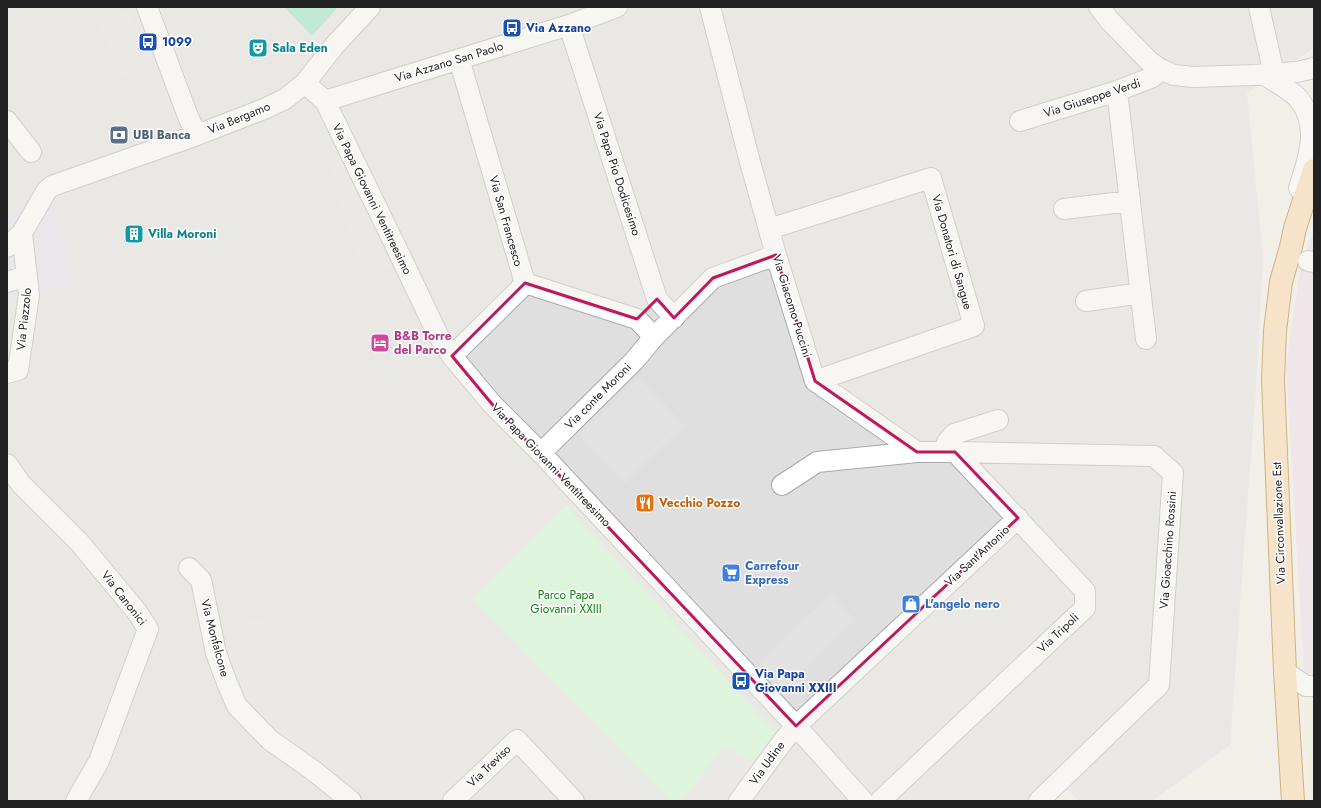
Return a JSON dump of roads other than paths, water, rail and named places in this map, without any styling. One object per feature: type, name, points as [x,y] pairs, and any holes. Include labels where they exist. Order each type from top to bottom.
[{"type":"main road","name":"Via Circonvallazione Est","points":[[1293,801],[1285,672],[1273,380],[1275,331],[1281,282],[1314,170]]},
{"type":"main road","name":"Via Circonvallazione Est","points":[[1293,238],[1314,197]]},
{"type":"street","points":[[147,7],[189,119],[197,135]]},
{"type":"street","name":"Via Bergamo","points":[[22,233],[47,190],[52,186],[197,135],[264,109],[285,99],[305,84],[334,46],[370,7]]},
{"type":"street","name":"Via Azzano San Paolo","points":[[325,102],[569,25],[617,7]]},
{"type":"street","name":"Via Giacomo Puccini","points":[[710,7],[750,162],[776,255],[815,381]]},
{"type":"street","points":[[1099,7],[1110,21],[1149,61],[1160,69],[1174,75],[1194,77],[1268,74],[1297,72],[1314,68]]},
{"type":"street","points":[[1259,7],[1268,74],[1298,98],[1307,110],[1313,125],[1313,146],[1298,192],[1293,238]]},
{"type":"street","name":"Via Papa Pio Dodicesimo","points":[[569,25],[657,300],[674,318]]},
{"type":"street","name":"Via San Francesco","points":[[452,356],[525,283],[459,59]]},
{"type":"street","name":"Via Giuseppe Verdi","points":[[1020,121],[1117,91],[1153,77],[1160,69]]},
{"type":"street","name":"Via Papa Giovanni Ventitreesimo","points":[[305,84],[325,102],[438,335],[452,356],[492,404],[541,453],[796,726],[863,801]]},
{"type":"street","points":[[1117,91],[1146,339]]},
{"type":"street","points":[[7,121],[31,152]]},
{"type":"street","name":"Via Donatori di Sangue","points":[[769,228],[931,178],[974,326],[815,381]]},
{"type":"street","points":[[1064,208],[1130,201]]},
{"type":"street","points":[[7,247],[22,233]]},
{"type":"street","name":"Via Piazzolo","points":[[7,374],[18,370],[29,295],[22,233]]},
{"type":"street","name":"Via conte Moroni","points":[[541,453],[634,361],[654,337],[713,278],[776,255]]},
{"type":"street","points":[[7,282],[27,276]]},
{"type":"street","points":[[525,283],[637,319],[654,337]]},
{"type":"street","points":[[1086,301],[1141,293]]},
{"type":"street","points":[[637,319],[657,300]]},
{"type":"street","points":[[815,381],[917,452]]},
{"type":"street","points":[[955,452],[947,442],[954,434],[998,420]]},
{"type":"street","points":[[782,485],[817,462],[917,452],[955,452]]},
{"type":"street","name":"Via Tripoli","points":[[880,801],[1085,608],[1085,591],[955,452]]},
{"type":"street","name":"Via Gioacchino Rossini","points":[[955,452],[1154,456],[1173,473],[1159,685],[1038,801]]},
{"type":"street","name":"Via Canonici","points":[[7,464],[21,484],[79,542],[137,612],[148,629],[99,761],[76,801]]},
{"type":"street","name":"Via Sant'Antonio","points":[[796,726],[1018,518]]},
{"type":"street","name":"Via Monfalcone","points":[[189,568],[201,580],[216,653],[237,706],[270,740],[351,801]]},
{"type":"street","points":[[1285,672],[1310,686],[1287,707]]},
{"type":"street","name":"Via Udine","points":[[739,801],[796,726]]},
{"type":"street","name":"Via Treviso","points":[[453,801],[517,740],[574,801]]},
{"type":"place","name":"Via Azzano","points":[[512,28]]},
{"type":"place","name":"1099","points":[[148,42]]},
{"type":"place","name":"Sala Eden","points":[[258,48]]},
{"type":"place","name":"UBI Banca","points":[[119,135]]},
{"type":"place","name":"Villa Moroni","points":[[134,234]]},
{"type":"place","name":"B&B Torre del Parco","points":[[380,343]]},
{"type":"place","name":"Vecchio Pozzo","points":[[645,503]]},
{"type":"place","name":"Carrefour Express","points":[[731,573]]},
{"type":"place","name":"L'angelo nero","points":[[911,604]]},
{"type":"place","name":"Via Papa Giovanni XXIII","points":[[741,681]]},
{"type":"park label","name":"Parco Papa Giovanni XXIII","points":[[566,602]]}]
